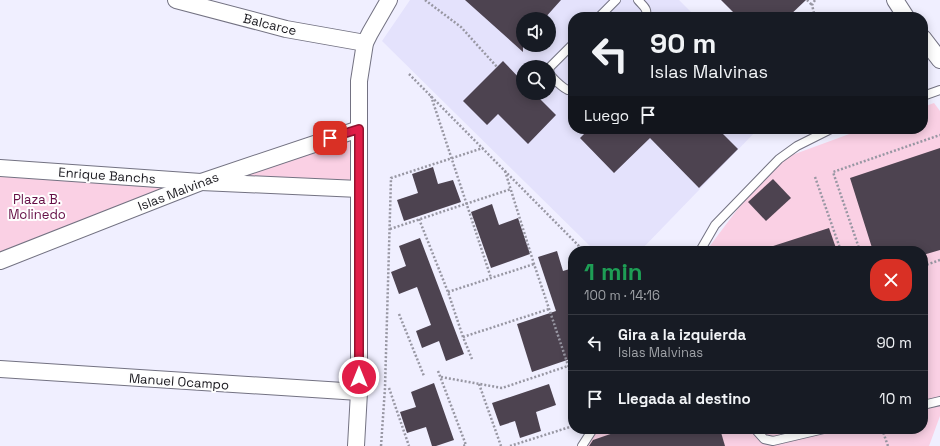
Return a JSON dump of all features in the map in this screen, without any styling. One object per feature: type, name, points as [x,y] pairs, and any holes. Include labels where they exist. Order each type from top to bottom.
[{"type":"street","name":"Balcarce","points":[[176,0],[286,29],[366,43]]},
{"type":"street","points":[[356,446],[359,392],[360,81],[366,43],[389,0]]},
{"type":"street","points":[[895,0],[903,12]]},
{"type":"street","points":[[928,44],[940,60]]},
{"type":"street","name":"Islas Malvinas","points":[[0,261],[201,182],[359,129]]},
{"type":"street","name":"Enrique Banchs","points":[[0,168],[201,182],[359,189]]},
{"type":"street","name":"Manuel Ocampo","points":[[0,369],[359,392]]},
{"type":"lane","points":[[605,12],[616,0]]},
{"type":"lane","points":[[638,0],[646,8],[647,12]]},
{"type":"lane","points":[[568,49],[550,67],[549,71],[550,74],[564,88],[568,90]]},
{"type":"lane","points":[[928,94],[940,90]]},
{"type":"lane","points":[[703,246],[715,226],[780,159],[797,146],[821,134]]},
{"type":"lane","points":[[928,404],[940,401]]},
{"type":"lane","points":[[582,446],[590,434]]},
{"type":"lane","points":[[760,434],[764,439],[773,441],[803,434]]},
{"type":"path","points":[[425,0],[462,27],[497,67]]},
{"type":"path","points":[[807,0],[812,5],[814,12]]},
{"type":"path","points":[[812,5],[816,0]]},
{"type":"path","points":[[410,74],[579,246]]},
{"type":"path","points":[[430,95],[491,278]]},
{"type":"path","points":[[858,246],[833,172],[940,135]]},
{"type":"path","points":[[381,446],[385,388],[391,178],[483,148]]},
{"type":"path","points":[[441,377],[502,388],[568,366],[505,170]]},
{"type":"path","points":[[815,177],[839,246]]},
{"type":"path","points":[[390,229],[511,190]]},
{"type":"path","points":[[420,219],[472,359]]},
{"type":"path","points":[[928,264],[940,260]]},
{"type":"path","points":[[448,292],[534,264]]},
{"type":"path","points":[[463,337],[549,309],[549,307]]},
{"type":"path","points":[[399,314],[424,376]]},
{"type":"path","points":[[438,371],[466,445],[463,446]]},
{"type":"path","points":[[479,384],[501,446]]},
{"type":"path","points":[[389,388],[409,446]]},
{"type":"path","points":[[510,446],[568,428]]},
{"type":"path","points":[[884,434],[888,446]]},
{"type":"shaded area","points":[[410,0],[679,0],[691,12],[568,12],[568,134],[753,134],[645,246],[590,246],[382,41]]},
{"type":"green space","points":[[934,103],[940,111],[940,416],[929,446],[579,446],[585,434],[928,434],[928,246],[710,246],[773,162],[849,134],[928,134],[928,105]]},
{"type":"green space","points":[[359,129],[359,189],[201,182]]},
{"type":"green space","name":"Plaza B. Molinedo","points":[[0,168],[201,182],[0,261]]},
{"type":"building","points":[[465,0],[561,0],[550,12],[516,12],[516,46]]},
{"type":"building","points":[[721,0],[806,0],[793,12],[733,12]]},
{"type":"building","points":[[503,61],[516,75],[516,100],[541,100],[556,115],[528,144],[498,114],[487,125],[463,101]]},
{"type":"building","points":[[584,134],[723,134],[738,149],[699,188],[650,138],[614,173],[580,138]]},
{"type":"building","points":[[940,148],[940,250],[928,254],[928,246],[871,246],[850,178]]},
{"type":"building","points":[[433,167],[438,184],[453,180],[461,202],[404,221],[397,200],[418,193],[412,174]]},
{"type":"building","points":[[773,179],[791,198],[766,221],[748,202]]},
{"type":"building","points":[[492,204],[499,225],[518,218],[530,254],[491,268],[471,212]]},
{"type":"building","points":[[829,228],[835,246],[773,246]]},
{"type":"building","points":[[420,238],[464,354],[446,361],[439,341],[422,348],[416,331],[431,325],[417,287],[399,294],[391,272],[406,266],[399,246]]},
{"type":"building","points":[[557,251],[563,271],[568,270],[568,360],[532,372],[517,324],[556,311],[538,257]]},
{"type":"building","points":[[434,383],[454,440],[432,446],[426,427],[407,433],[400,412],[416,407],[411,392]]},
{"type":"building","points":[[549,384],[556,405],[536,412],[541,431],[520,438],[515,421],[500,426],[492,403]]},
{"type":"building","points":[[610,434],[721,434],[725,446],[589,446],[593,440]]},
{"type":"route","points":[[330,138],[359,129],[359,377]]}]
